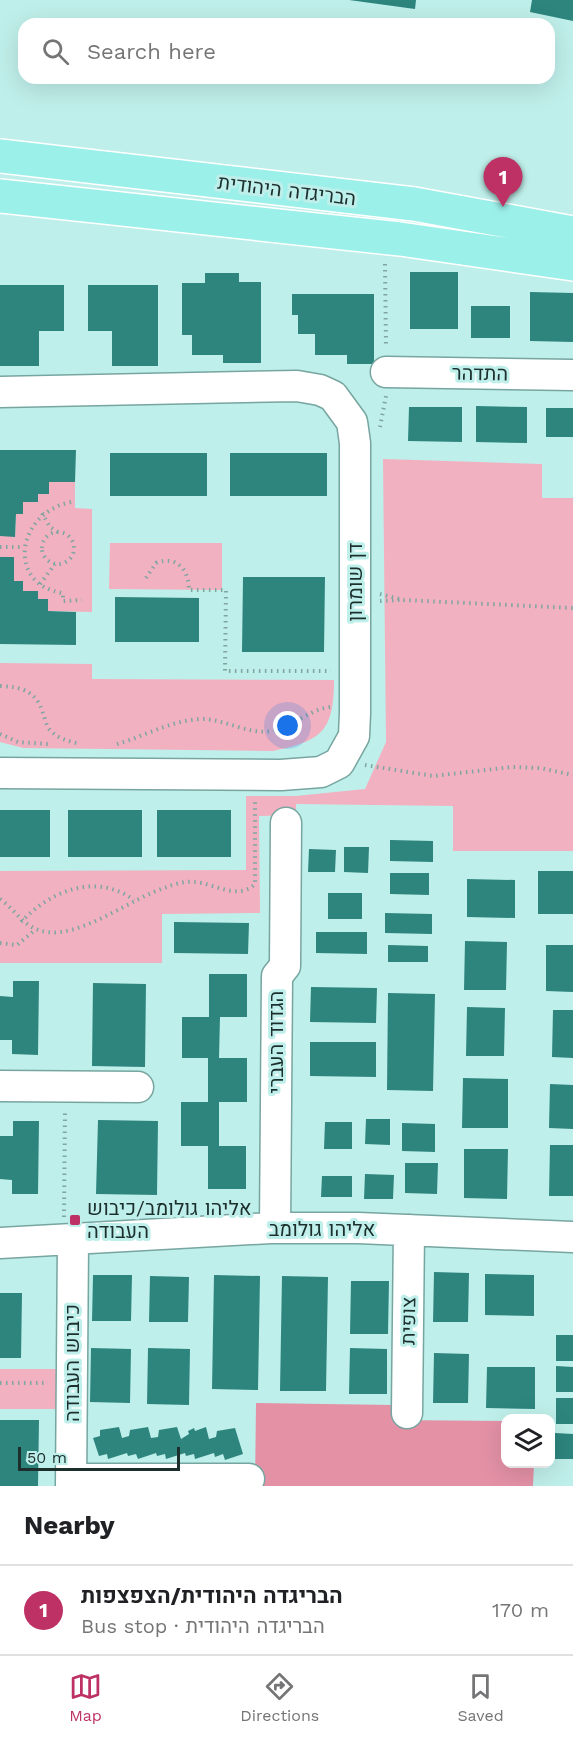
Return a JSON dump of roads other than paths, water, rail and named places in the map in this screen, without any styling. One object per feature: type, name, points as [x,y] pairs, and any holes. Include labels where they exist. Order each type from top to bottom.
[{"type":"main road","name":"הבריגדה היהודית","points":[[0,156],[414,204],[573,233]]},
{"type":"main road","name":"הבריגדה היהודית","points":[[0,196],[400,239],[573,264]]},
{"type":"street","name":"התדהר","points":[[386,372],[573,375]]},
{"type":"street","name":"דן שומרון","points":[[0,392],[297,386],[320,390],[333,396],[352,422],[355,443],[356,713],[354,736],[346,754],[339,763],[321,772],[281,775],[0,772]]},
{"type":"street","name":"הגדוד העברי","points":[[276,1228],[277,976],[285,966],[286,823]]},
{"type":"street","points":[[0,1086],[138,1087]]},
{"type":"street","name":"אליהו גולומב","points":[[0,1243],[276,1228],[409,1230],[573,1237]]},
{"type":"street","name":"צופית","points":[[407,1413],[409,1230]]},
{"type":"street","name":"כיבוש העבודה","points":[[69,1241],[72,1383],[71,1482]]},
{"type":"street","points":[[71,1482],[249,1479]]},
{"type":"place","name":"הבריגדה היהודית/הצפצפות","points":[[503,207]]},
{"type":"place","name":"אליהו גולומב/כיבוש העבודה","points":[[75,1220]]}]
